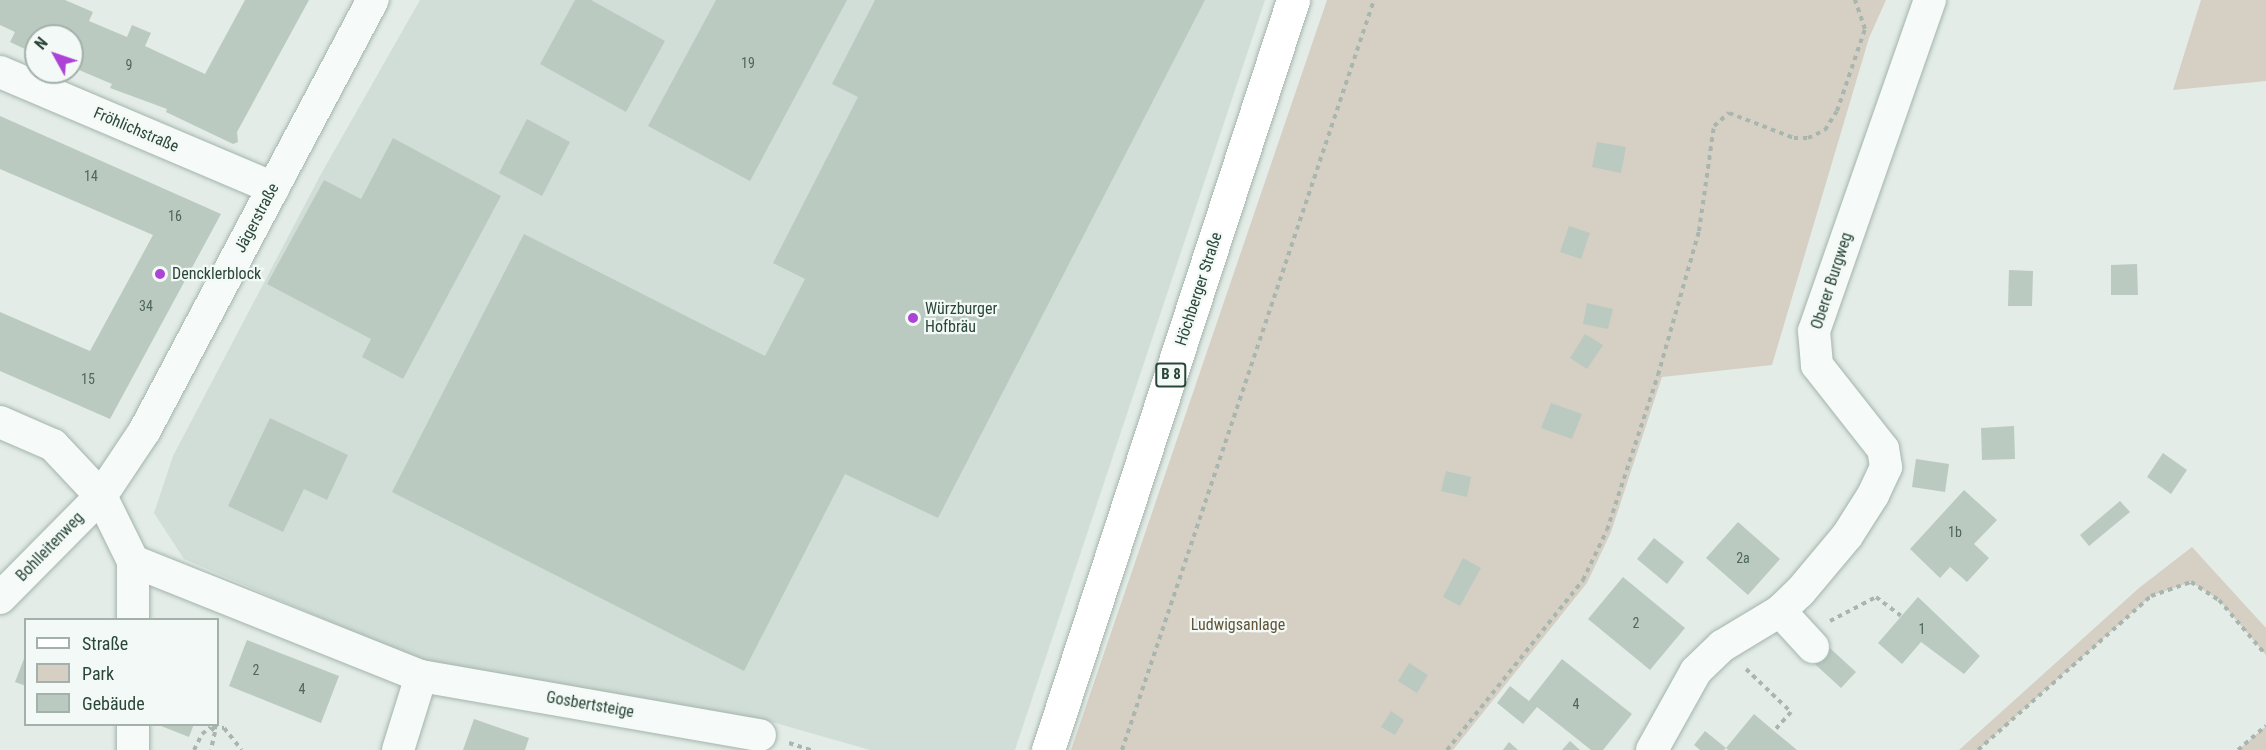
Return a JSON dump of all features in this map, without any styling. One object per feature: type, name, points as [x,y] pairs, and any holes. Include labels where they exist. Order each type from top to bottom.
[{"type":"main road","name":"Höchberger Straße","points":[[1048,750],[1293,0]]},
{"type":"street","name":"Jägerstraße","points":[[101,496],[145,430],[374,0]]},
{"type":"street","name":"Oberer Burgweg","points":[[1652,750],[1696,671],[1722,645],[1780,610],[1847,536],[1873,495],[1886,467],[1883,449],[1817,365],[1814,331],[1930,0]]},
{"type":"street","name":"Fröhlichstraße","points":[[0,72],[273,188]]},
{"type":"street","points":[[0,422],[53,445],[101,496],[133,561],[133,618]]},
{"type":"street","name":"Bohlleitenweg","points":[[0,598],[101,496]]},
{"type":"street","name":"Gosbertsteige","points":[[133,561],[421,676],[760,735]]},
{"type":"street","points":[[1780,610],[1807,639]]},
{"type":"street","points":[[398,750],[421,676]]},
{"type":"street","points":[[133,726],[133,750]]},
{"type":"path","points":[[1122,750],[1374,0]]},
{"type":"path","points":[[1447,750],[1583,580],[1607,530],[1658,375],[1699,231],[1714,126],[1729,113],[1794,138],[1808,138],[1825,130],[1837,111],[1865,29],[1855,0]]},
{"type":"path","points":[[1978,750],[2151,596],[2191,582],[2220,600],[2266,655]]},
{"type":"path","points":[[1807,639],[1876,597],[1901,616]]},
{"type":"path","points":[[1722,645],[1791,712],[1774,731]]},
{"type":"path","points":[[2238,750],[2266,726]]},
{"type":"path","points":[[194,750],[202,734],[213,727],[224,728],[242,750]]},
{"type":"path","points":[[211,750],[213,727]]},
{"type":"shaded area","name":"Würzburger Hofbräu","points":[[420,0],[1265,0],[1015,750],[870,750],[765,720],[428,664],[184,559],[154,513],[173,456],[321,174]]},
{"type":"green space","name":"Ludwigsanlage","points":[[1327,0],[1886,0],[1869,38],[1772,365],[1662,377],[1611,532],[1587,583],[1453,750],[1071,750]]},
{"type":"green space","points":[[2201,0],[2266,0],[2266,81],[2173,90]]},
{"type":"green space","points":[[2192,547],[2266,628],[2266,655],[2219,600],[2191,582],[2151,596],[1978,750],[1959,750],[2139,588]]},
{"type":"green space","points":[[2266,726],[2266,750],[2238,750]]},
{"type":"building","points":[[0,0],[65,0],[93,12],[89,21],[127,37],[132,25],[151,33],[145,46],[205,74],[245,0],[309,0],[237,132],[238,142],[233,144],[166,112],[167,109],[110,88],[112,84],[84,72],[84,24],[24,24],[24,49],[10,42],[15,32],[0,25]]},
{"type":"building","points":[[575,0],[591,0],[665,41],[626,112],[540,64]]},
{"type":"building","points":[[716,0],[847,0],[750,181],[648,126]]},
{"type":"building","name":"Würzburger Hofbräu","points":[[875,0],[1205,0],[938,518],[845,474],[744,671],[392,492],[524,234],[765,356],[805,279],[773,263],[858,97],[832,84]]},
{"type":"building","name":"Dencklerblock","points":[[0,116],[221,214],[110,419],[0,371],[0,312],[90,351],[153,235],[0,169]]},
{"type":"building","points":[[527,119],[570,142],[542,196],[499,173]]},
{"type":"building","points":[[393,138],[501,196],[403,379],[362,357],[371,339],[267,284],[324,180],[361,199]]},
{"type":"building","points":[[1597,142],[1626,147],[1621,173],[1592,167]]},
{"type":"building","points":[[1569,226],[1590,233],[1581,259],[1560,252]]},
{"type":"building","points":[[2137,264],[2138,295],[2111,295],[2111,265]]},
{"type":"building","points":[[2009,270],[2033,271],[2032,306],[2008,306]]},
{"type":"building","points":[[1587,303],[1613,309],[1608,329],[1583,324]]},
{"type":"building","points":[[1585,334],[1603,345],[1587,369],[1570,358]]},
{"type":"building","points":[[1551,403],[1582,414],[1572,439],[1541,428]]},
{"type":"building","points":[[270,418],[348,455],[327,500],[304,489],[283,532],[228,506]]},
{"type":"building","points":[[2014,426],[2015,459],[1982,460],[1981,428]]},
{"type":"building","points":[[2163,453],[2187,470],[2171,494],[2147,477]]},
{"type":"building","points":[[1916,459],[1949,464],[1945,492],[1912,487]]},
{"type":"building","points":[[1446,471],[1471,477],[1467,497],[1441,491]]},
{"type":"building","points":[[1964,490],[1997,520],[1974,544],[1989,558],[1967,582],[1950,567],[1940,578],[1910,549]]},
{"type":"building","points":[[2120,501],[2130,512],[2089,546],[2080,535]]},
{"type":"building","points":[[1738,522],[1780,559],[1748,595],[1706,558]]},
{"type":"building","points":[[1654,538],[1684,562],[1667,584],[1637,559]]},
{"type":"building","points":[[1463,558],[1481,568],[1460,606],[1443,597]]},
{"type":"building","points":[[1623,577],[1685,628],[1650,670],[1588,619]]},
{"type":"building","points":[[1918,597],[1980,656],[1964,674],[1921,642],[1902,664],[1878,643]]},
{"type":"building","points":[[1820,639],[1856,672],[1841,688],[1805,655]]},
{"type":"building","points":[[247,640],[339,676],[321,723],[229,686]]},
{"type":"building","points":[[24,659],[24,685],[15,682]]},
{"type":"building","points":[[1562,659],[1632,714],[1603,750],[1591,750],[1537,707],[1523,724],[1497,703],[1510,686],[1529,701]]},
{"type":"building","points":[[1409,663],[1428,675],[1417,693],[1398,681]]},
{"type":"building","points":[[1391,711],[1404,720],[1395,735],[1381,727]]},
{"type":"building","points":[[1754,714],[1797,750],[1728,750],[1726,748]]},
{"type":"building","points":[[474,719],[529,738],[525,750],[463,750]]},
{"type":"building","points":[[161,726],[193,726],[189,737]]},
{"type":"building","points":[[1705,731],[1726,748],[1724,750],[1700,750],[1694,745]]},
{"type":"building","points":[[1570,741],[1580,750],[1562,750]]},
{"type":"building","points":[[1509,742],[1518,750],[1503,750]]},
{"type":"place","name":"Dencklerblock","points":[[160,274]]},
{"type":"place","name":"Würzburger Hofbräu","points":[[913,318]]}]
